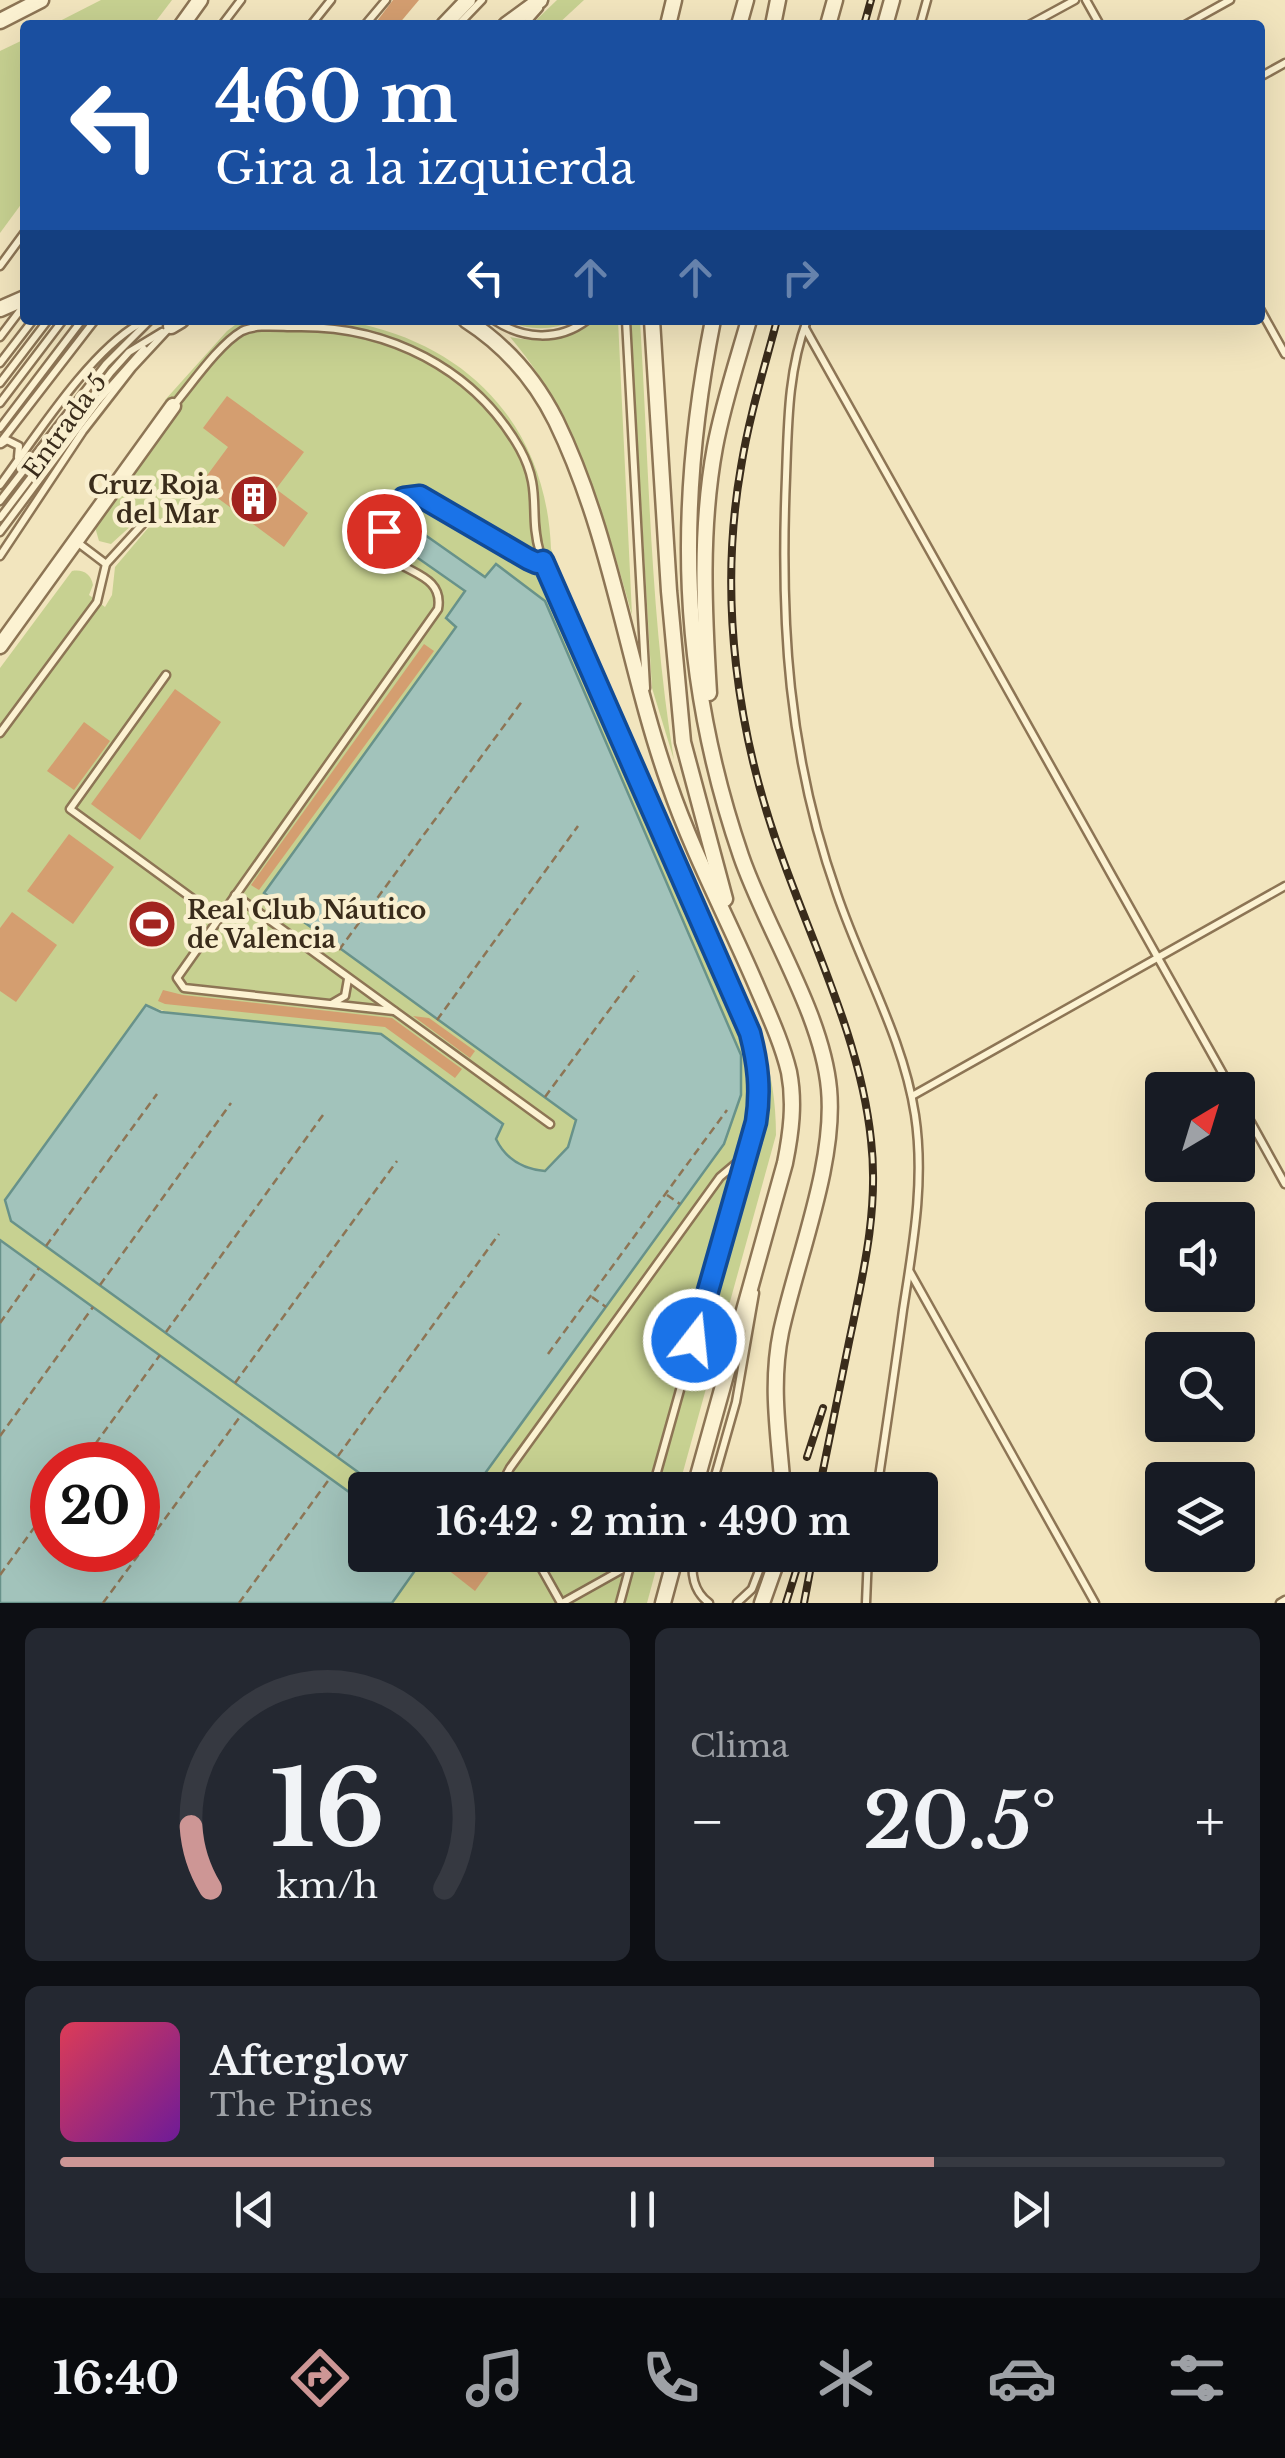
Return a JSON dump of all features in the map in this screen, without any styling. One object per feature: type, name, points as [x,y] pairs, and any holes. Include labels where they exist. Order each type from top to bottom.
[{"type":"street","points":[[0,21],[41,0]]},
{"type":"street","points":[[513,20],[543,0]]},
{"type":"street","points":[[451,20],[471,5]]},
{"type":"street","points":[[473,325],[517,362],[556,422],[600,538],[682,820],[783,1051],[792,1094],[786,1163],[699,1472]]},
{"type":"street","points":[[652,325],[683,742],[732,929]]},
{"type":"street","points":[[712,325],[694,438],[687,535],[692,646],[724,802],[741,856],[812,1026],[828,1087],[826,1150],[776,1369],[774,1408],[780,1472]]},
{"type":"street","points":[[712,744],[704,586],[706,512],[716,445],[748,325]]},
{"type":"street","points":[[0,646],[173,406]]},
{"type":"street","points":[[662,1603],[671,1572]]},
{"type":"street","points":[[762,1603],[773,1572]]},
{"type":"lane","points":[[226,20],[241,0]]},
{"type":"lane","points":[[315,20],[330,0]]},
{"type":"lane","points":[[370,20],[386,0]]},
{"type":"lane","points":[[471,5],[483,0]]},
{"type":"lane","points":[[528,20],[543,0]]},
{"type":"lane","points":[[1038,20],[1076,0]]},
{"type":"lane","points":[[1195,20],[1230,0]]},
{"type":"lane","points":[[0,266],[20,239]]},
{"type":"lane","points":[[0,337],[20,308]]},
{"type":"lane","points":[[1265,318],[1285,354]]},
{"type":"lane","points":[[0,362],[29,325]]},
{"type":"lane","points":[[0,383],[44,325]]},
{"type":"lane","points":[[0,403],[59,325]]},
{"type":"lane","points":[[0,428],[78,325]]},
{"type":"lane","points":[[0,443],[91,325]]},
{"type":"lane","points":[[0,485],[109,346],[140,325]]},
{"type":"lane","points":[[0,501],[106,364],[143,325]]},
{"type":"lane","points":[[0,518],[129,352],[173,325]]},
{"type":"lane","points":[[0,532],[118,376],[174,325]]},
{"type":"lane","name":"Entrada 5","points":[[0,556],[83,431],[132,368],[174,325]]},
{"type":"lane","points":[[502,325],[514,332],[538,336],[560,334],[577,325]]},
{"type":"lane","points":[[626,325],[647,707]]},
{"type":"lane","points":[[805,325],[790,379],[782,568],[787,679],[796,742],[820,844],[850,931],[891,1027],[912,1096],[919,1148],[920,1190],[880,1472]]},
{"type":"lane","points":[[807,325],[1222,1072]]},
{"type":"lane","points":[[173,406],[231,340],[253,328],[336,329],[366,334],[440,364],[470,387],[506,426],[522,452],[537,496],[536,541],[543,561],[750,1033],[758,1065],[760,1095],[747,1154],[657,1472]]},
{"type":"lane","points":[[0,443],[7,440],[19,446],[16,463]]},
{"type":"lane","points":[[394,1011],[184,988],[178,984],[180,972],[438,609],[438,591],[430,582],[391,558],[384,549],[384,531],[404,498],[420,496],[430,500],[528,559],[543,561]]},
{"type":"lane","points":[[0,733],[97,602],[106,564],[149,517]]},
{"type":"lane","points":[[76,542],[106,564]]},
{"type":"lane","points":[[166,676],[70,809],[218,918]]},
{"type":"lane","points":[[912,1096],[1285,886]]},
{"type":"lane","points":[[235,895],[550,1124]]},
{"type":"lane","points":[[332,1004],[348,991],[346,976]]},
{"type":"lane","points":[[1255,1130],[1285,1184]]},
{"type":"lane","points":[[508,1472],[720,1178],[747,1154]]},
{"type":"lane","points":[[716,1472],[736,1402],[763,1252]]},
{"type":"lane","points":[[909,1271],[1095,1603]]},
{"type":"lane","points":[[544,1572],[562,1603],[617,1572]]},
{"type":"lane","points":[[620,1603],[628,1572]]},
{"type":"lane","points":[[694,1572],[694,1583],[709,1603]]},
{"type":"lane","points":[[737,1603],[752,1588],[758,1572]]},
{"type":"lane","points":[[866,1603],[867,1572]]},
{"type":"path","points":[[340,950],[523,700]]},
{"type":"path","points":[[437,1020],[578,826]]},
{"type":"path","points":[[545,1097],[638,971]]},
{"type":"path","points":[[46,1246],[157,1094]]},
{"type":"path","points":[[100,1285],[231,1102]]},
{"type":"path","points":[[548,1354],[727,1110]]},
{"type":"path","points":[[166,1332],[322,1115]]},
{"type":"path","points":[[236,1382],[397,1161]]},
{"type":"path","points":[[666,1194],[680,1204]]},
{"type":"path","points":[[338,1456],[499,1234]]},
{"type":"path","points":[[0,1322],[39,1268]]},
{"type":"path","points":[[591,1296],[606,1306]]},
{"type":"path","points":[[0,1436],[94,1308]]},
{"type":"path","points":[[97,1442],[160,1355]]},
{"type":"path","points":[[103,1603],[242,1414]]},
{"type":"path","points":[[239,1603],[330,1478]]},
{"type":"path","points":[[0,1575],[30,1533]]},
{"type":"green space","points":[[101,0],[172,0],[157,20],[62,20]]},
{"type":"green space","points":[[557,0],[584,0],[562,20],[536,20]]},
{"type":"green space","points":[[20,41],[20,206],[0,233],[0,51]]},
{"type":"green space","name":"Real Club Náutico de Valencia","points":[[235,325],[362,325],[412,340],[446,358],[501,407],[522,438],[547,509],[551,549],[758,1031],[772,1082],[776,1135],[683,1472],[486,1472],[724,1144],[741,1095],[741,1055],[545,601],[496,564],[486,578],[419,530],[405,550],[465,591],[457,626],[264,893],[576,1120],[568,1147],[545,1171],[529,1168],[510,1158],[500,1146],[496,1139],[503,1124],[146,1005],[5,1199],[12,1221],[358,1472],[348,1472],[348,1491],[0,1240],[0,668],[72,571],[88,575],[93,585],[89,595],[105,607],[112,595],[115,567],[154,521],[144,514],[111,544],[99,541],[95,527],[179,411],[165,400]]},
{"type":"green space","points":[[520,325],[561,325],[540,328]]},
{"type":"green space","points":[[586,325],[618,325],[632,615],[586,468],[554,400],[510,337],[554,339]]},
{"type":"green space","points":[[630,325],[640,325],[655,596],[674,760],[652,688]]},
{"type":"green space","points":[[414,1572],[655,1572],[647,1603],[392,1603]]},
{"type":"water","points":[[418,530],[485,577],[496,564],[545,601],[741,1055],[741,1095],[724,1144],[486,1472],[358,1472],[11,1221],[5,1200],[146,1005],[161,1012],[381,1034],[503,1124],[496,1139],[516,1162],[545,1171],[568,1147],[576,1120],[264,893],[456,627],[446,618],[465,591],[405,549]]},
{"type":"water","points":[[0,1240],[348,1491],[348,1572],[414,1572],[392,1603],[0,1603]]},
{"type":"building","points":[[393,0],[419,0],[402,20],[378,20]]},
{"type":"building","points":[[227,396],[304,452],[276,489],[308,513],[284,547],[200,485],[228,447],[203,428]]},
{"type":"building","points":[[424,644],[434,651],[259,890],[251,885]]},
{"type":"building","points":[[175,689],[221,722],[140,840],[91,804]]},
{"type":"building","points":[[84,722],[110,741],[74,790],[47,771]]},
{"type":"building","points":[[69,834],[114,867],[73,924],[27,891]]},
{"type":"building","points":[[12,912],[57,945],[16,1002],[0,991],[0,928]]},
{"type":"building","points":[[163,990],[392,1018],[462,1069],[455,1078],[385,1027],[165,1004],[158,1001]]},
{"type":"building","points":[[413,1016],[429,1018],[475,1051],[470,1058]]},
{"type":"building","points":[[451,1572],[489,1572],[475,1591]]},
{"type":"railway","points":[[865,20],[871,0]]},
{"type":"railway","points":[[776,325],[748,430],[734,516],[731,566],[736,666],[743,716],[767,813],[858,1068],[873,1166],[864,1267],[823,1472]]},
{"type":"railway","points":[[807,1457],[823,1408]]},
{"type":"railway","points":[[786,1603],[796,1572]]},
{"type":"railway","points":[[804,1603],[810,1572]]},
{"type":"place","name":"Cruz Roja del Mar","points":[[254,499]]},
{"type":"place","name":"Real Club Náutico de Valencia","points":[[152,924]]},
{"type":"route","points":[[384,531],[404,498],[420,496],[528,559],[543,561],[750,1033],[758,1065],[760,1095],[756,1122],[694,1340]]}]
